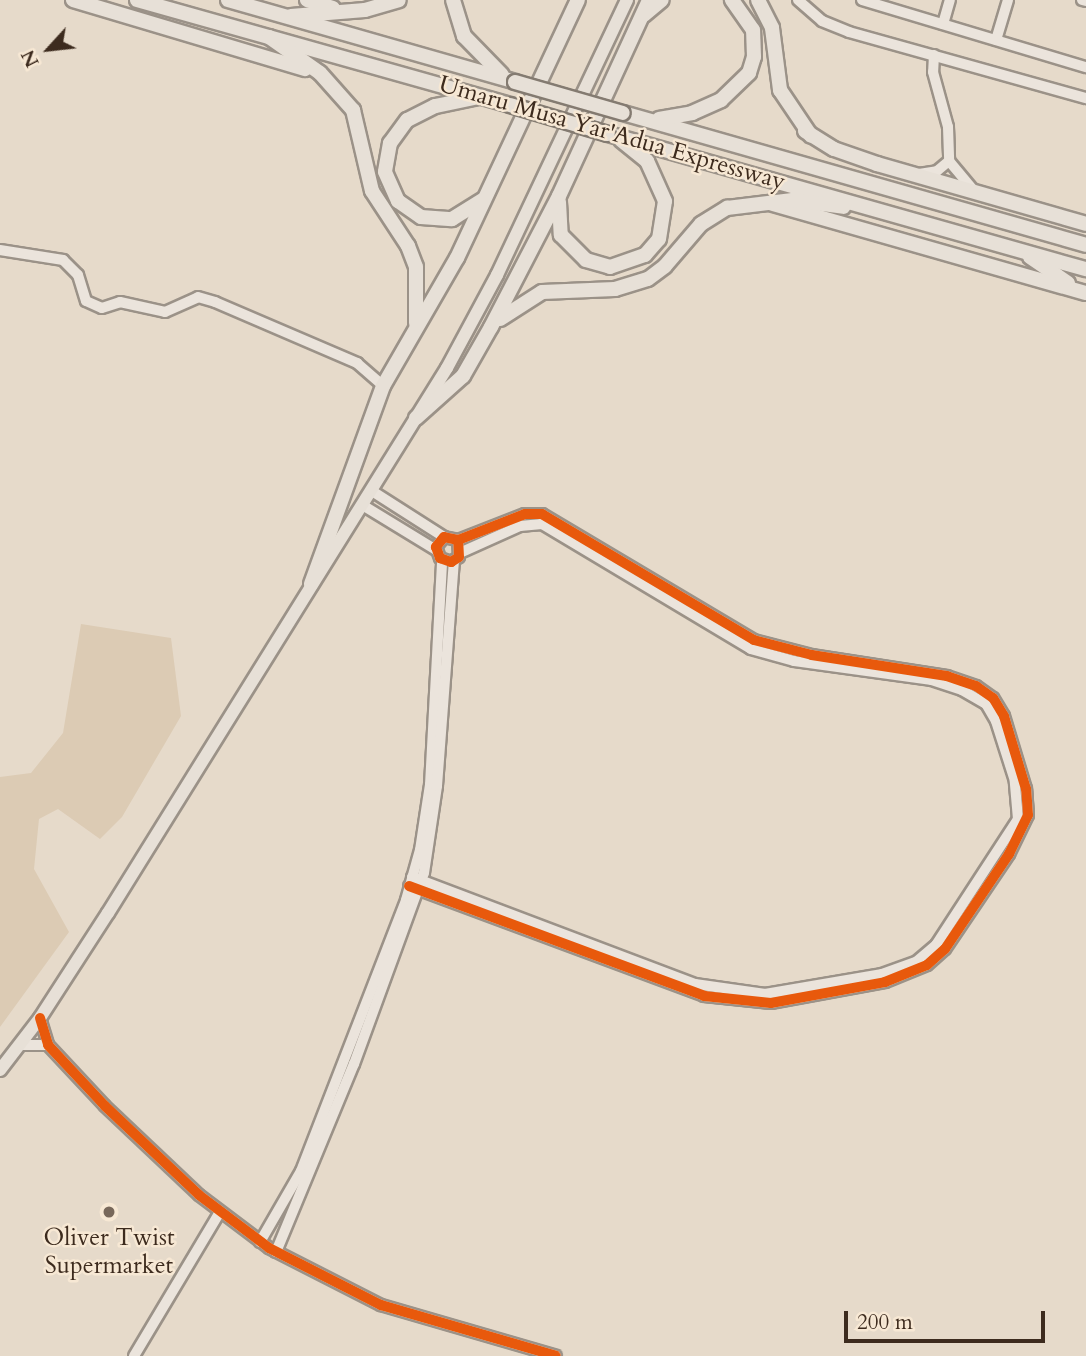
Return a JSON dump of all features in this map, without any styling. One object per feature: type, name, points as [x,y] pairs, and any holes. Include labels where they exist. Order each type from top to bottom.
[{"type":"highway","points":[[73,0],[301,67],[325,79]]},
{"type":"highway","name":"Umaru Musa Yar'Adua Expressway","points":[[137,0],[265,34],[613,136],[1086,269]]},
{"type":"highway","name":"Umaru Musa Yar'Adua Expressway","points":[[228,0],[1086,245]]},
{"type":"highway","points":[[307,0],[340,11]]},
{"type":"highway","points":[[289,17],[376,8],[399,0]]},
{"type":"highway","points":[[453,0],[464,36],[480,57],[512,81]]},
{"type":"highway","points":[[416,418],[463,376],[491,327],[559,196],[649,0]]},
{"type":"highway","points":[[643,16],[662,0]]},
{"type":"highway","points":[[654,120],[692,113],[721,100],[749,73],[754,57],[753,30],[732,0]]},
{"type":"highway","points":[[758,0],[772,28],[780,90],[805,131],[884,187]]},
{"type":"highway","points":[[311,584],[383,386],[457,258],[575,3]]},
{"type":"highway","points":[[265,34],[325,79],[353,110],[372,191],[413,256],[419,293],[415,329]]},
{"type":"highway","points":[[482,96],[435,106],[407,120],[390,143],[385,172],[398,201],[430,220],[461,216],[488,194]]},
{"type":"highway","points":[[805,131],[834,149],[1086,226]]},
{"type":"highway","points":[[559,196],[561,235],[586,260],[621,266],[653,247],[665,216],[662,187],[647,161],[613,136]]},
{"type":"highway","points":[[491,327],[516,305],[542,292],[638,284],[665,266],[711,217],[738,205],[793,200],[882,211]]},
{"type":"highway","name":"Umaru Musa Yar'Adua Expressway","points":[[769,203],[1083,292]]},
{"type":"highway","points":[[1021,227],[1086,226]]},
{"type":"highway","points":[[1020,251],[1083,292]]},
{"type":"main road","points":[[0,1070],[40,1018],[311,584],[364,506],[416,418],[498,275],[627,0]]},
{"type":"street","points":[[799,0],[822,21],[849,32],[1086,98]]},
{"type":"street","points":[[862,0],[889,4],[943,24],[1086,67]]},
{"type":"street","points":[[943,24],[950,0]]},
{"type":"street","points":[[996,40],[1008,0]]},
{"type":"street","points":[[934,55],[933,72],[949,135],[948,161],[976,193]]},
{"type":"street","points":[[913,175],[937,171],[948,161]]},
{"type":"street","points":[[0,250],[63,260],[78,275],[86,301],[102,309],[120,302],[165,312],[198,297],[215,302],[357,363],[383,386]]},
{"type":"street","points":[[372,491],[444,537],[458,540],[531,513],[548,516],[573,536],[695,611],[766,645],[947,676],[993,698],[1004,716],[1026,789],[1028,816],[1009,854],[945,949],[904,977],[771,1003],[725,1001],[620,966],[435,894],[416,883]]},
{"type":"street","points":[[260,1242],[288,1189],[301,1171],[426,863],[438,786],[443,647],[442,560],[436,550],[364,506]]},
{"type":"street","points":[[276,1252],[415,901],[454,561],[462,552],[529,524],[542,524],[573,536]]},
{"type":"street","points":[[436,550],[444,537]]},
{"type":"street","points":[[458,540],[462,552]]},
{"type":"street","points":[[442,560],[454,561]]},
{"type":"street","points":[[416,883],[445,888],[724,992],[765,994],[898,970],[936,945],[1018,819],[1015,781],[996,720],[974,691]]},
{"type":"street","points":[[426,863],[445,888]]},
{"type":"street","points":[[415,901],[435,894]]},
{"type":"street","points":[[40,1018],[48,1045],[137,1138],[220,1212],[260,1242],[381,1305],[556,1356]]},
{"type":"street","points":[[20,1045],[48,1045]]},
{"type":"street","points":[[288,1189],[301,1194]]},
{"type":"street","points":[[278,1210],[292,1217]]},
{"type":"street","points":[[134,1356],[220,1212]]},
{"type":"shaded area","points":[[81,624],[171,638],[181,716],[122,817],[100,839],[58,809],[39,819],[34,869],[69,932],[0,1027],[0,777],[31,773],[63,733]]},
{"type":"cycle path","points":[[409,886],[704,996],[771,1003],[885,982],[927,965],[945,949],[1009,854],[1028,815],[1026,789],[1004,716],[993,698],[976,686],[947,676],[812,655],[754,640],[542,514],[525,514],[458,540],[444,537],[436,547],[440,558],[451,562],[459,557],[458,540]]},
{"type":"cycle path","points":[[40,1018],[48,1045],[105,1106],[199,1195],[269,1248],[381,1305],[556,1356]]},
{"type":"place","name":"Oliver Twist Supermarket","points":[[109,1212]]}]
